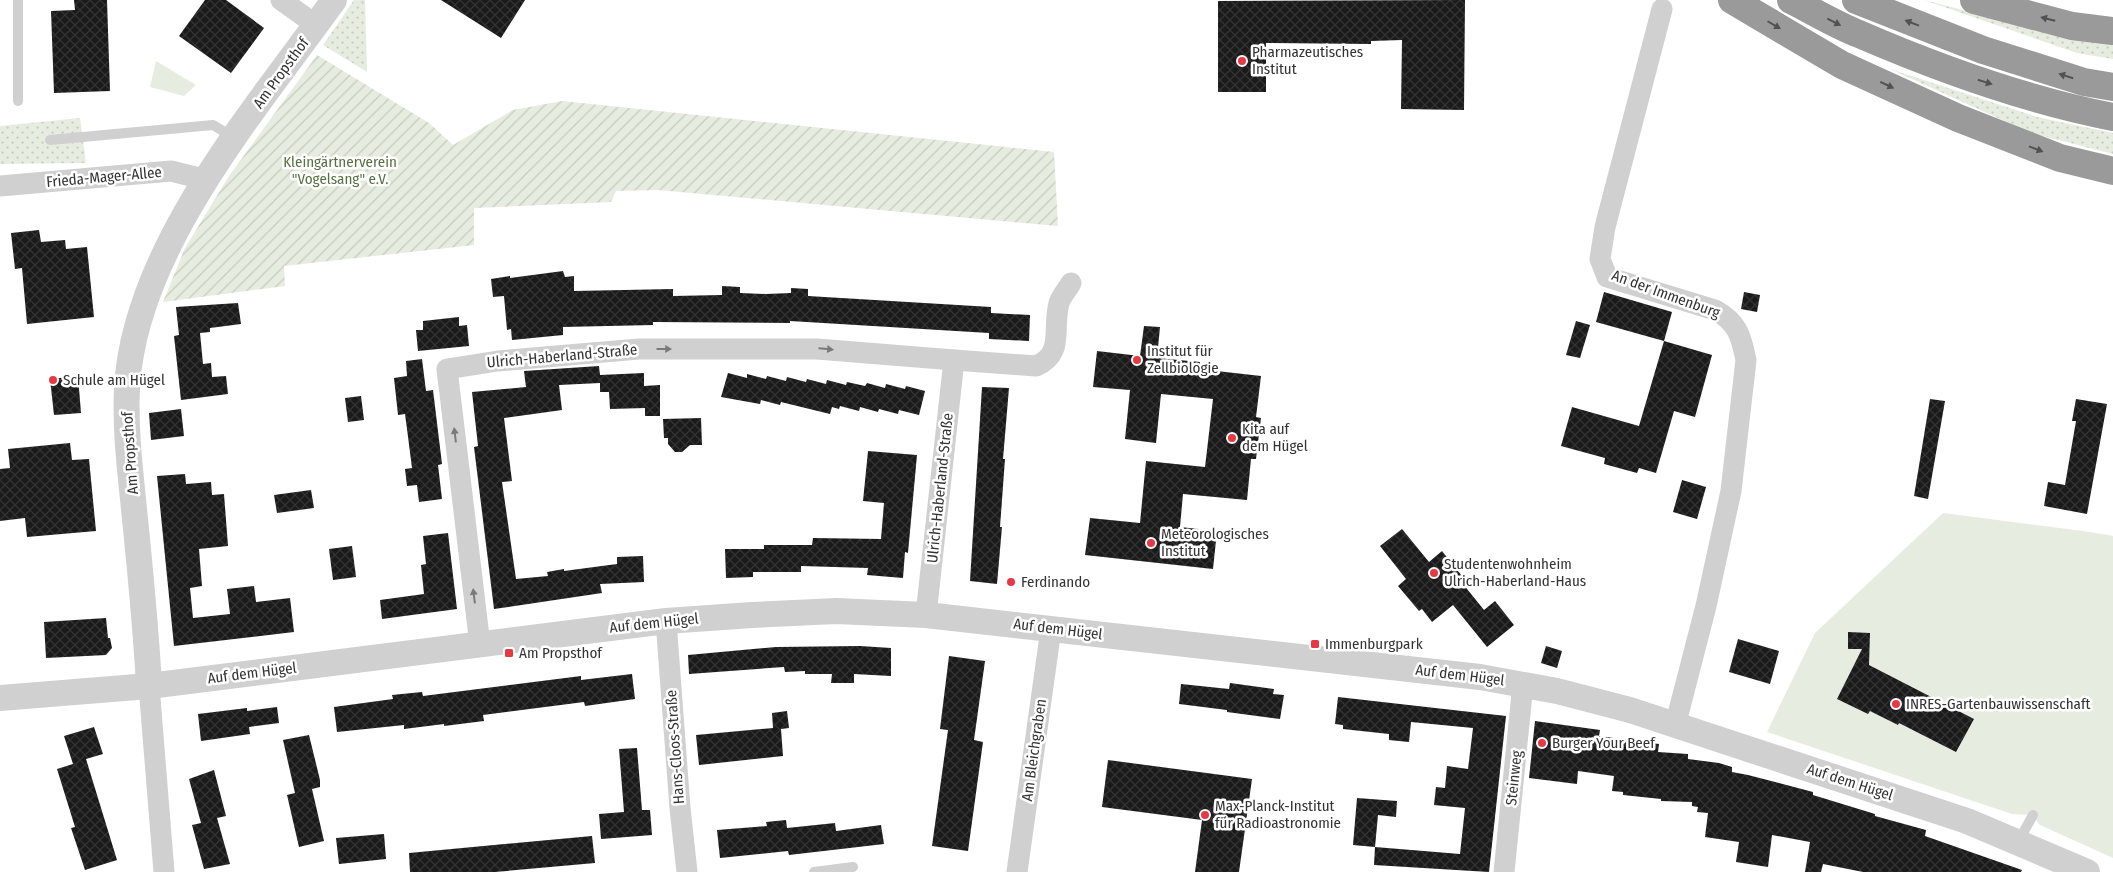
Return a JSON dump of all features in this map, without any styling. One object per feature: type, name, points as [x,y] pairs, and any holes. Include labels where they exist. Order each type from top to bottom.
[{"type":"highway","points":[[1732,0],[1842,65],[1958,118],[2060,158],[2113,171]]},
{"type":"highway","points":[[1790,0],[1858,34],[1978,80],[2082,111],[2113,117]]},
{"type":"highway","points":[[1856,0],[1983,50],[2084,82],[2113,87]]},
{"type":"highway","points":[[1974,0],[2072,26],[2113,31]]},
{"type":"street","points":[[281,0],[316,25]]},
{"type":"street","name":"Am Propsthof","points":[[164,872],[146,633],[127,443],[127,387],[136,332],[155,274],[183,218],[234,137],[334,0]]},
{"type":"street","name":"An der Immenburg","points":[[1662,9],[1605,227],[1600,259],[1607,276],[1715,310],[1728,317],[1737,329],[1743,343],[1746,360],[1731,491],[1706,606],[1676,726]]},
{"type":"street","name":"Frieda-Mager-Allee","points":[[0,186],[171,171],[207,180]]},
{"type":"street","name":"Ulrich-Haberland-Straße","points":[[480,644],[446,369],[498,361],[639,349],[817,349],[1036,366],[1046,362],[1054,351],[1059,303],[1071,283]]},
{"type":"street","name":"Ulrich-Haberland-Straße","points":[[926,615],[954,360]]},
{"type":"street","name":"Auf dem Hügel","points":[[0,698],[149,686],[666,621],[752,614],[836,611],[926,615],[1480,677],[1523,684],[1630,710],[1936,810],[2018,842],[2087,872]]},
{"type":"street","name":"Hans-Cloos-Straße","points":[[666,621],[680,808],[687,872]]},
{"type":"street","name":"Am Bleichgraben","points":[[1017,872],[1051,629]]},
{"type":"street","name":"Steinweg","points":[[1504,872],[1523,684]]},
{"type":"lane","points":[[18,0],[18,102]]},
{"type":"lane","points":[[50,140],[212,125],[234,137]]},
{"type":"lane","points":[[2018,842],[2032,815]]},
{"type":"lane","points":[[814,872],[852,867]]},
{"type":"green space","points":[[354,0],[365,0],[367,72],[323,45]]},
{"type":"green space","points":[[1924,0],[2067,37],[2113,44],[2113,59],[2077,53]]},
{"type":"green space","name":"Kleingärtnerverein \"Vogelsang\" e.V.","points":[[317,55],[429,123],[453,145],[513,110],[562,101],[1054,152],[1058,226],[658,190],[616,191],[611,202],[474,208],[474,245],[284,266],[285,286],[163,302],[185,248],[229,176]]},
{"type":"green space","points":[[156,61],[196,85],[184,96],[150,87]]},
{"type":"green space","points":[[1890,69],[2037,117],[2113,133],[2113,154],[2031,133]]},
{"type":"green space","points":[[80,118],[86,163],[0,164],[0,126]]},
{"type":"green space","points":[[1943,513],[2113,536],[2113,858],[2040,825],[2032,815],[2012,814],[1767,732],[1815,633]]},
{"type":"building","points":[[74,0],[107,0],[110,91],[54,93],[51,11],[75,10]]},
{"type":"building","points":[[205,0],[226,0],[264,28],[231,73],[179,36]]},
{"type":"building","points":[[441,0],[525,0],[501,38]]},
{"type":"building","points":[[1465,0],[1464,110],[1401,109],[1402,40],[1371,41],[1371,44],[1266,43],[1266,92],[1218,92],[1218,1]]},
{"type":"building","points":[[39,230],[41,242],[65,240],[66,249],[87,247],[94,317],[27,324],[22,268],[15,269],[11,233]]},
{"type":"building","points":[[563,271],[565,277],[574,276],[574,291],[673,289],[673,296],[722,295],[722,286],[740,287],[740,293],[766,294],[791,293],[791,288],[808,289],[808,296],[991,307],[991,313],[1030,315],[1029,341],[989,339],[989,333],[790,321],[790,323],[653,322],[653,325],[563,327],[563,335],[512,340],[511,329],[507,330],[504,296],[493,297],[491,279]]},
{"type":"building","points":[[1604,292],[1672,312],[1664,341],[1596,322]]},
{"type":"building","points":[[1744,292],[1760,295],[1757,312],[1741,309]]},
{"type":"building","points":[[238,303],[241,324],[210,328],[210,332],[200,333],[203,364],[211,363],[212,377],[226,376],[228,394],[181,400],[174,336],[179,335],[176,307]]},
{"type":"building","points":[[459,317],[459,326],[467,325],[469,346],[418,351],[416,330],[423,330],[423,321]]},
{"type":"building","points":[[1576,321],[1590,325],[1580,358],[1566,355]]},
{"type":"building","points":[[1144,326],[1160,327],[1157,358],[1200,362],[1199,369],[1261,376],[1256,417],[1261,418],[1256,459],[1251,459],[1247,500],[1183,494],[1180,527],[1217,531],[1213,569],[1085,555],[1090,518],[1140,523],[1146,461],[1205,467],[1213,399],[1161,394],[1156,443],[1125,439],[1130,390],[1093,387],[1097,351],[1140,356]]},
{"type":"building","points":[[1664,341],[1712,355],[1695,417],[1674,411],[1656,473],[1639,468],[1637,473],[1604,464],[1605,458],[1561,446],[1572,407],[1639,426]]},
{"type":"building","points":[[422,359],[426,391],[433,390],[442,464],[438,465],[442,499],[419,502],[417,485],[407,486],[405,469],[412,468],[405,414],[398,415],[394,378],[407,376],[406,361]]},
{"type":"building","points":[[599,366],[600,375],[644,373],[644,386],[660,385],[660,416],[645,416],[645,408],[610,409],[609,392],[600,392],[600,383],[559,385],[562,410],[504,418],[512,481],[502,482],[516,579],[548,576],[547,572],[564,569],[564,571],[617,564],[617,557],[643,556],[644,582],[600,584],[602,593],[494,609],[474,447],[478,446],[472,392],[526,387],[524,371]]},
{"type":"building","points":[[728,373],[747,378],[747,374],[766,379],[767,376],[786,381],[787,377],[806,382],[807,379],[826,384],[827,380],[846,385],[847,382],[865,386],[867,383],[885,388],[886,384],[905,389],[906,386],[925,391],[919,415],[899,410],[898,414],[879,409],[878,412],[860,407],[859,411],[840,406],[839,409],[832,407],[830,414],[781,402],[780,405],[761,400],[760,404],[721,397]]},
{"type":"building","points":[[78,376],[81,413],[54,415],[50,379]]},
{"type":"building","points":[[982,387],[1009,388],[1003,459],[1005,459],[1000,527],[1002,527],[997,584],[970,581]]},
{"type":"building","points":[[361,396],[364,420],[348,422],[345,398]]},
{"type":"building","points":[[1930,399],[1945,401],[1928,499],[1914,496]]},
{"type":"building","points":[[2076,399],[2107,404],[2087,514],[2044,506],[2048,482],[2065,485],[2076,421],[2072,421]]},
{"type":"building","points":[[181,409],[184,436],[151,440],[149,413]]},
{"type":"building","points":[[701,418],[702,445],[690,445],[682,452],[675,452],[668,444],[668,438],[664,438],[663,419]]},
{"type":"building","points":[[70,443],[72,460],[89,459],[96,531],[27,537],[25,518],[0,521],[0,469],[10,468],[8,449]]},
{"type":"building","points":[[868,451],[917,455],[908,553],[905,552],[903,578],[867,575],[868,568],[801,566],[801,572],[753,572],[753,577],[726,578],[725,549],[764,549],[764,545],[812,545],[813,538],[881,539],[884,503],[863,501]]},
{"type":"building","points":[[185,474],[186,484],[211,482],[212,495],[224,494],[228,546],[199,549],[202,586],[190,588],[193,618],[230,614],[227,589],[254,586],[256,602],[290,598],[294,632],[174,646],[157,476]]},
{"type":"building","points":[[1682,480],[1706,487],[1697,519],[1673,512]]},
{"type":"building","points":[[311,490],[314,508],[277,513],[274,495]]},
{"type":"building","name":"Studentenwohnheim Ulrich-Haberland-Haus","points":[[1402,529],[1429,562],[1442,551],[1462,576],[1459,579],[1484,610],[1495,601],[1514,625],[1487,647],[1453,605],[1432,622],[1422,609],[1419,611],[1398,586],[1406,579],[1380,546]]},
{"type":"building","points":[[448,533],[457,609],[382,619],[380,600],[424,594],[421,565],[426,564],[423,536]]},
{"type":"building","points":[[352,546],[356,577],[333,580],[329,549]]},
{"type":"building","points":[[106,618],[108,638],[110,638],[112,648],[106,655],[46,658],[44,622]]},
{"type":"building","name":"INRES-Gartenbauwissenschaft","points":[[1848,632],[1870,633],[1869,665],[1974,719],[1956,752],[1899,723],[1898,725],[1870,711],[1868,714],[1837,699],[1862,649],[1848,649]]},
{"type":"building","points":[[1738,639],[1779,651],[1770,684],[1729,672]]},
{"type":"building","points":[[860,646],[891,648],[891,676],[854,674],[854,683],[831,683],[832,674],[805,674],[805,671],[785,672],[784,667],[689,674],[688,655],[776,647]]},
{"type":"building","points":[[1546,646],[1562,651],[1557,668],[1541,663]]},
{"type":"building","points":[[949,656],[985,661],[974,740],[983,742],[968,851],[932,846],[948,730],[940,729]]},
{"type":"building","points":[[632,674],[635,699],[585,706],[584,702],[483,715],[484,721],[444,726],[444,724],[404,729],[404,725],[337,732],[334,707],[393,699],[392,695],[422,692],[423,696],[581,676],[581,680]]},
{"type":"building","points":[[1230,683],[1274,689],[1273,694],[1284,695],[1280,719],[1179,704],[1181,684],[1229,689]]},
{"type":"building","points":[[1338,697],[1506,716],[1489,872],[1374,865],[1375,847],[1460,854],[1465,808],[1434,805],[1436,787],[1445,788],[1447,766],[1468,769],[1473,728],[1411,722],[1409,742],[1389,740],[1389,734],[1343,729],[1343,725],[1335,724]]},
{"type":"building","points":[[277,707],[279,723],[249,727],[250,734],[201,741],[198,714],[247,708],[247,711]]},
{"type":"building","points":[[787,711],[789,728],[781,729],[783,756],[699,765],[696,735],[773,728],[772,713]]},
{"type":"building","points":[[1535,721],[1600,730],[1599,736],[1659,744],[1658,752],[1688,754],[1688,759],[1719,763],[1732,767],[1732,772],[1813,792],[1813,795],[1875,814],[1875,816],[1926,830],[1925,836],[2022,870],[2021,872],[1863,872],[1823,864],[1821,872],[1805,872],[1810,842],[1772,835],[1768,867],[1736,862],[1739,842],[1705,837],[1708,813],[1697,812],[1698,807],[1692,806],[1692,802],[1661,801],[1661,799],[1623,795],[1623,792],[1612,791],[1614,776],[1578,771],[1577,784],[1529,778]]},
{"type":"building","points":[[94,727],[103,754],[86,759],[117,860],[85,870],[71,828],[75,827],[57,769],[73,764],[64,736]]},
{"type":"building","points":[[309,735],[320,780],[320,787],[312,789],[324,841],[299,847],[287,795],[295,793],[283,740]]},
{"type":"building","points":[[637,748],[642,810],[650,810],[652,835],[601,839],[599,814],[624,812],[619,749]]},
{"type":"building","name":"Max-Planck-Institut für Radioastronomie","points":[[1108,760],[1252,779],[1239,872],[1195,872],[1202,820],[1102,807]]},
{"type":"building","points":[[214,770],[226,816],[217,818],[230,864],[204,869],[192,825],[201,823],[189,779]]},
{"type":"building","points":[[1357,798],[1397,801],[1396,817],[1378,815],[1375,847],[1353,845]]},
{"type":"building","points":[[786,820],[787,828],[835,823],[836,831],[881,825],[884,844],[789,855],[788,851],[720,858],[717,830],[767,826],[766,822]]},
{"type":"building","points":[[384,834],[386,859],[339,864],[336,838]]},
{"type":"building","points":[[592,836],[595,863],[495,872],[410,872],[409,853]]},
{"type":"place","name":"Pharmazeutisches Institut","points":[[1242,61]]},
{"type":"place","name":"Institut für Zellbiologie","points":[[1137,360]]},
{"type":"place","name":"Schule am Hügel","points":[[53,380]]},
{"type":"place","name":"Kita auf dem Hügel","points":[[1232,438]]},
{"type":"place","name":"Meteorologisches Institut","points":[[1151,543]]},
{"type":"place","name":"Studentenwohnheim Ulrich-Haberland-Haus","points":[[1434,573]]},
{"type":"place","name":"Ferdinando","points":[[1011,582]]},
{"type":"place","name":"Immenburgpark","points":[[1315,644]]},
{"type":"place","name":"Am Propsthof","points":[[509,653]]},
{"type":"place","name":"INRES-Gartenbauwissenschaft","points":[[1896,704]]},
{"type":"place","name":"Burger Your Beef","points":[[1542,743]]},
{"type":"place","name":"Max-Planck-Institut für Radioastronomie","points":[[1205,815]]}]
